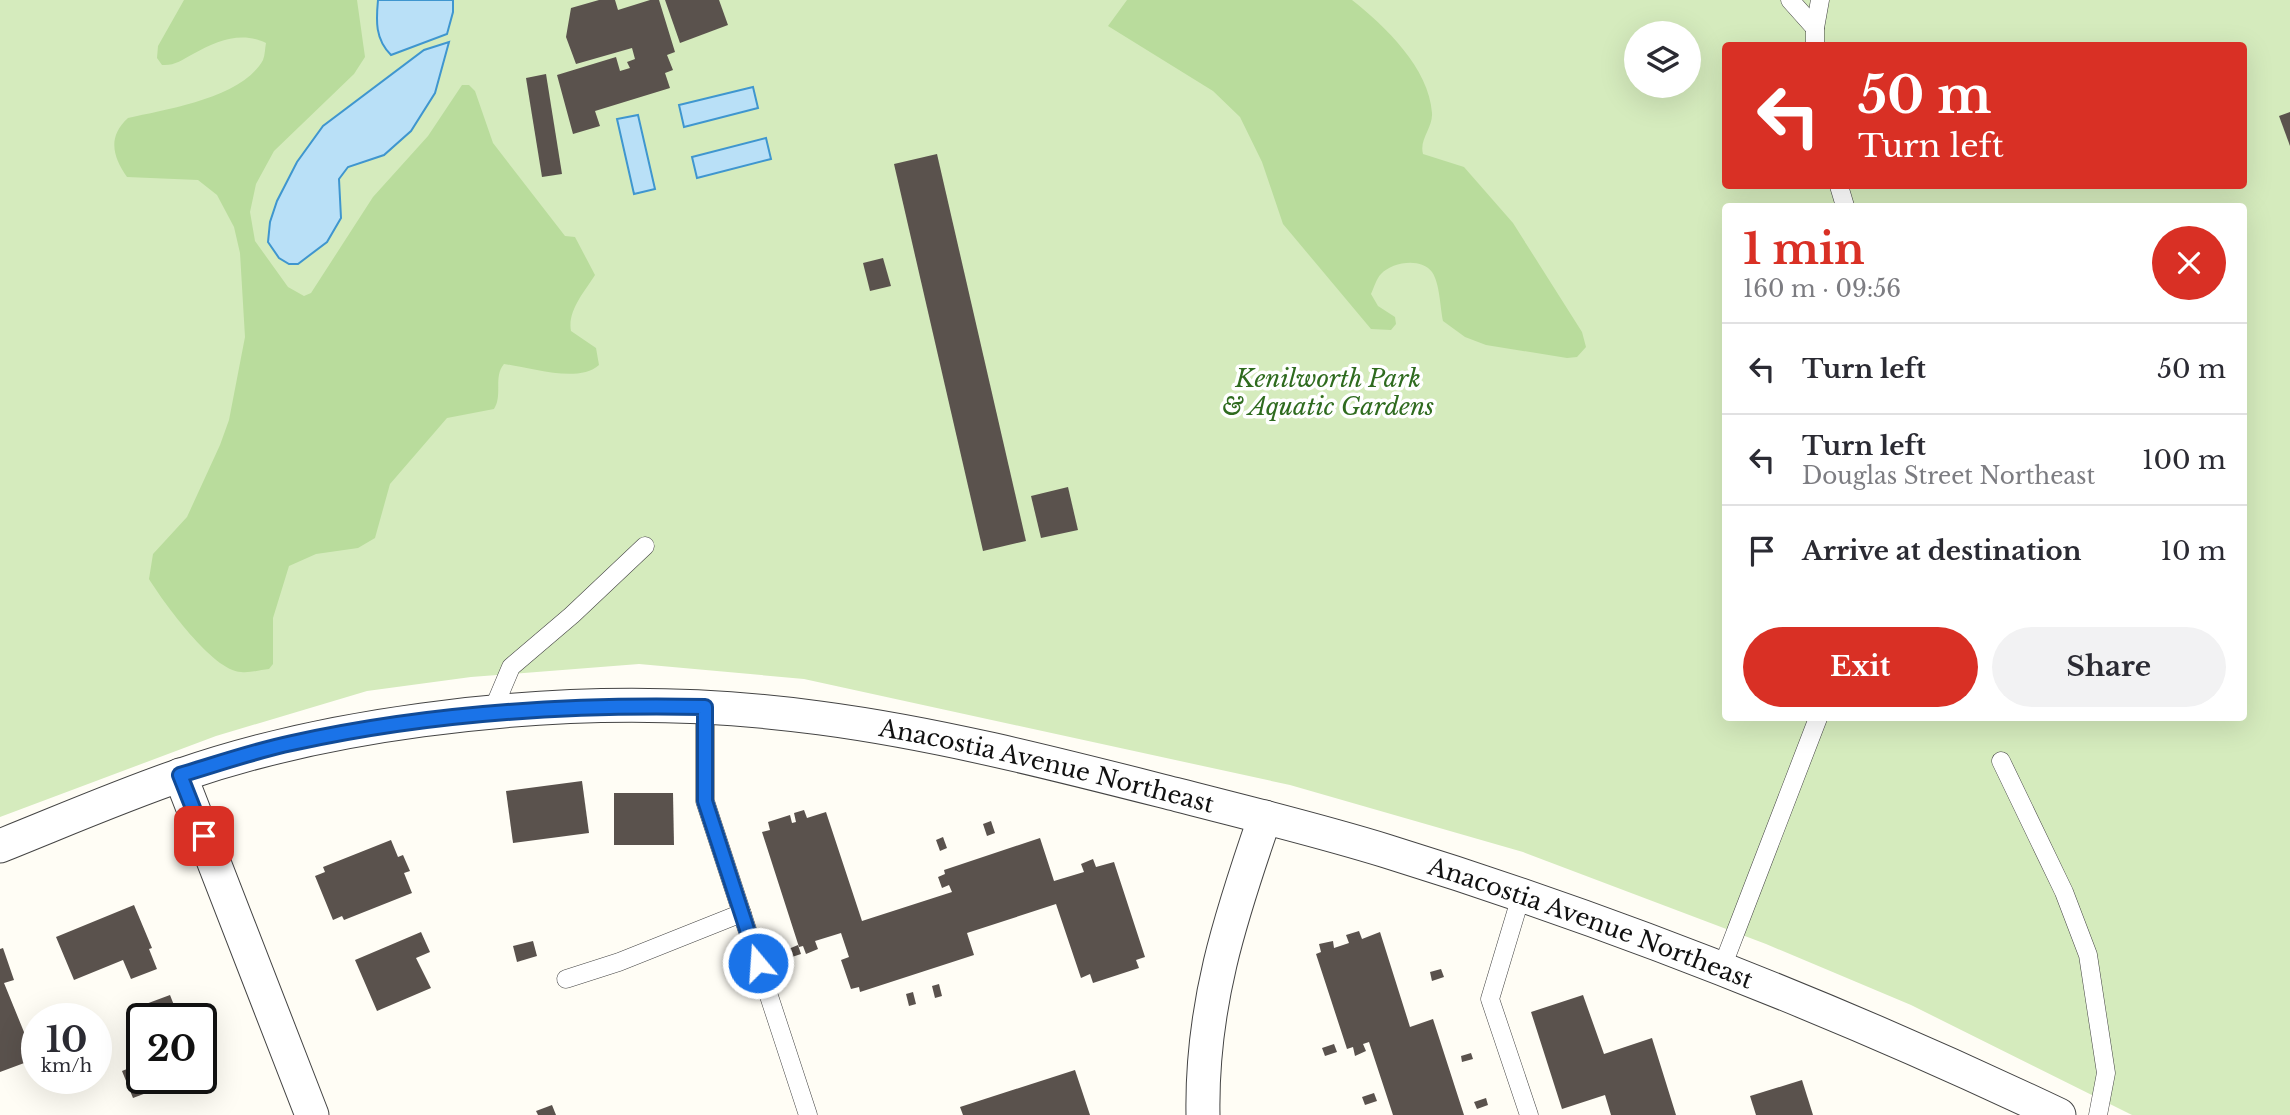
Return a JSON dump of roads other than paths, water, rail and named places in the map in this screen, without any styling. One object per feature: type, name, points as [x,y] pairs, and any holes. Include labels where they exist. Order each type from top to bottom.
[{"type":"street","name":"Anacostia Avenue Northeast","points":[[0,846],[180,775],[324,736],[492,712],[645,706],[784,713],[900,730],[1087,772],[1265,817],[1387,852],[1521,896],[1721,970],[1881,1035],[2059,1115]]},
{"type":"street","points":[[180,775],[312,1115]]},
{"type":"street","points":[[1203,1115],[1206,1049],[1214,982],[1237,899],[1265,817]]},
{"type":"lane","points":[[1790,0],[1815,37]]},
{"type":"lane","points":[[1815,37],[1820,0]]},
{"type":"lane","points":[[492,712],[512,667],[645,546]]},
{"type":"lane","points":[[705,707],[705,801],[808,1115]]},
{"type":"lane","points":[[1721,970],[1817,721]]},
{"type":"lane","points":[[2001,761],[2064,892],[2088,955],[2106,1073],[2098,1115]]},
{"type":"lane","points":[[1521,896],[1490,999],[1529,1115]]},
{"type":"lane","points":[[566,979],[618,962],[742,913]]},
{"type":"water","points":[[378,0],[453,0],[447,34],[391,55],[379,36]]},
{"type":"water","points":[[449,42],[435,93],[411,131],[384,155],[348,167],[339,179],[341,218],[327,242],[298,264],[289,264],[279,258],[268,242],[270,222],[277,201],[297,162],[323,126],[424,50]]},
{"type":"water","points":[[753,87],[758,108],[684,127],[679,105]]},
{"type":"water","points":[[638,115],[655,189],[634,194],[617,119]]},
{"type":"water","points":[[766,138],[771,159],[697,178],[692,157]]},
{"type":"park label","name":"Kenilworth Park & Aquatic Gardens","points":[[1328,392]]}]
